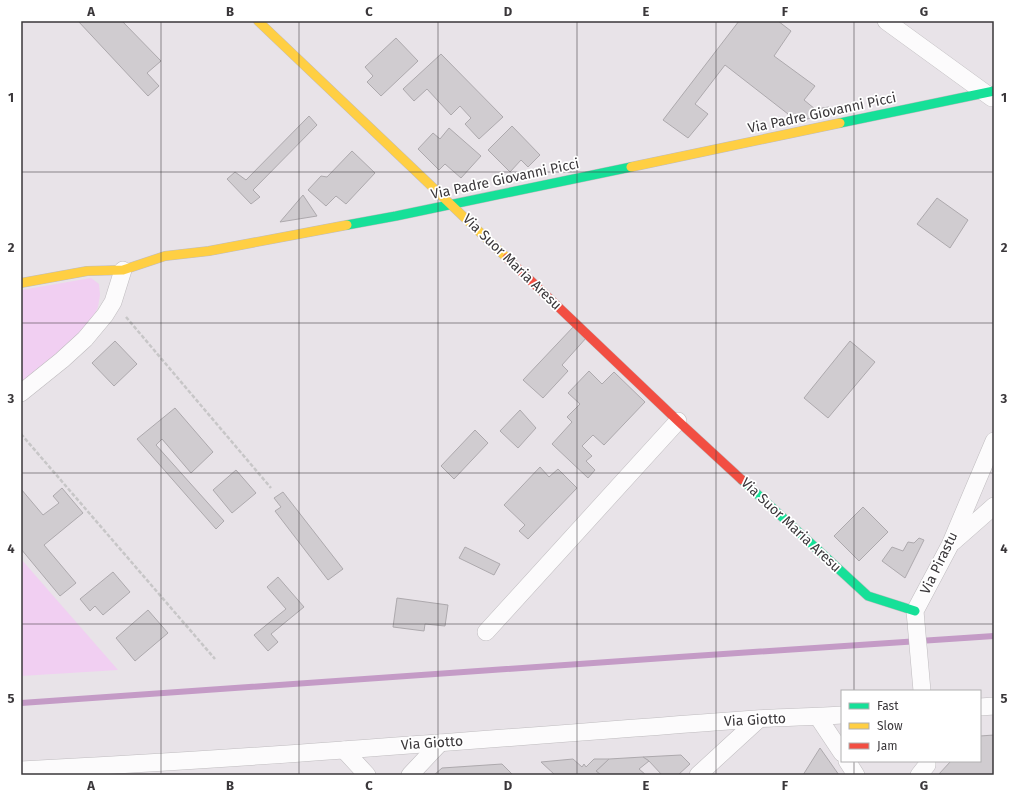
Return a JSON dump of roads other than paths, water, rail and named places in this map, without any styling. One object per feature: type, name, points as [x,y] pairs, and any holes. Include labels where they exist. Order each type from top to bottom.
[{"type":"street","name":"Via Suor Maria Aresu","points":[[258,21],[678,421],[868,596],[916,618]]},
{"type":"street","points":[[886,21],[991,94]]},
{"type":"street","name":"Via Padre Giovanni Picci","points":[[21,283],[87,271],[123,270],[165,256],[209,251],[396,216],[991,94]]},
{"type":"street","points":[[21,393],[62,360],[85,339],[105,315],[113,302],[123,270]]},
{"type":"street","points":[[486,632],[678,421]]},
{"type":"street","name":"Via Pirastu","points":[[916,618],[950,544],[994,441]]},
{"type":"street","points":[[950,544],[994,506]]},
{"type":"street","points":[[916,618],[922,690]]},
{"type":"street","points":[[981,707],[994,706]]},
{"type":"street","name":"Via Giotto","points":[[21,770],[108,770],[344,750],[759,719],[841,715]]},
{"type":"street","points":[[818,717],[841,752]]},
{"type":"street","points":[[698,775],[759,719]]},
{"type":"street","points":[[410,775],[440,743]]},
{"type":"street","points":[[344,750],[367,775]]},
{"type":"street","points":[[848,762],[856,775]]},
{"type":"street","points":[[919,775],[927,765],[927,762]]},
{"type":"waterway","points":[[21,703],[994,636]]}]
